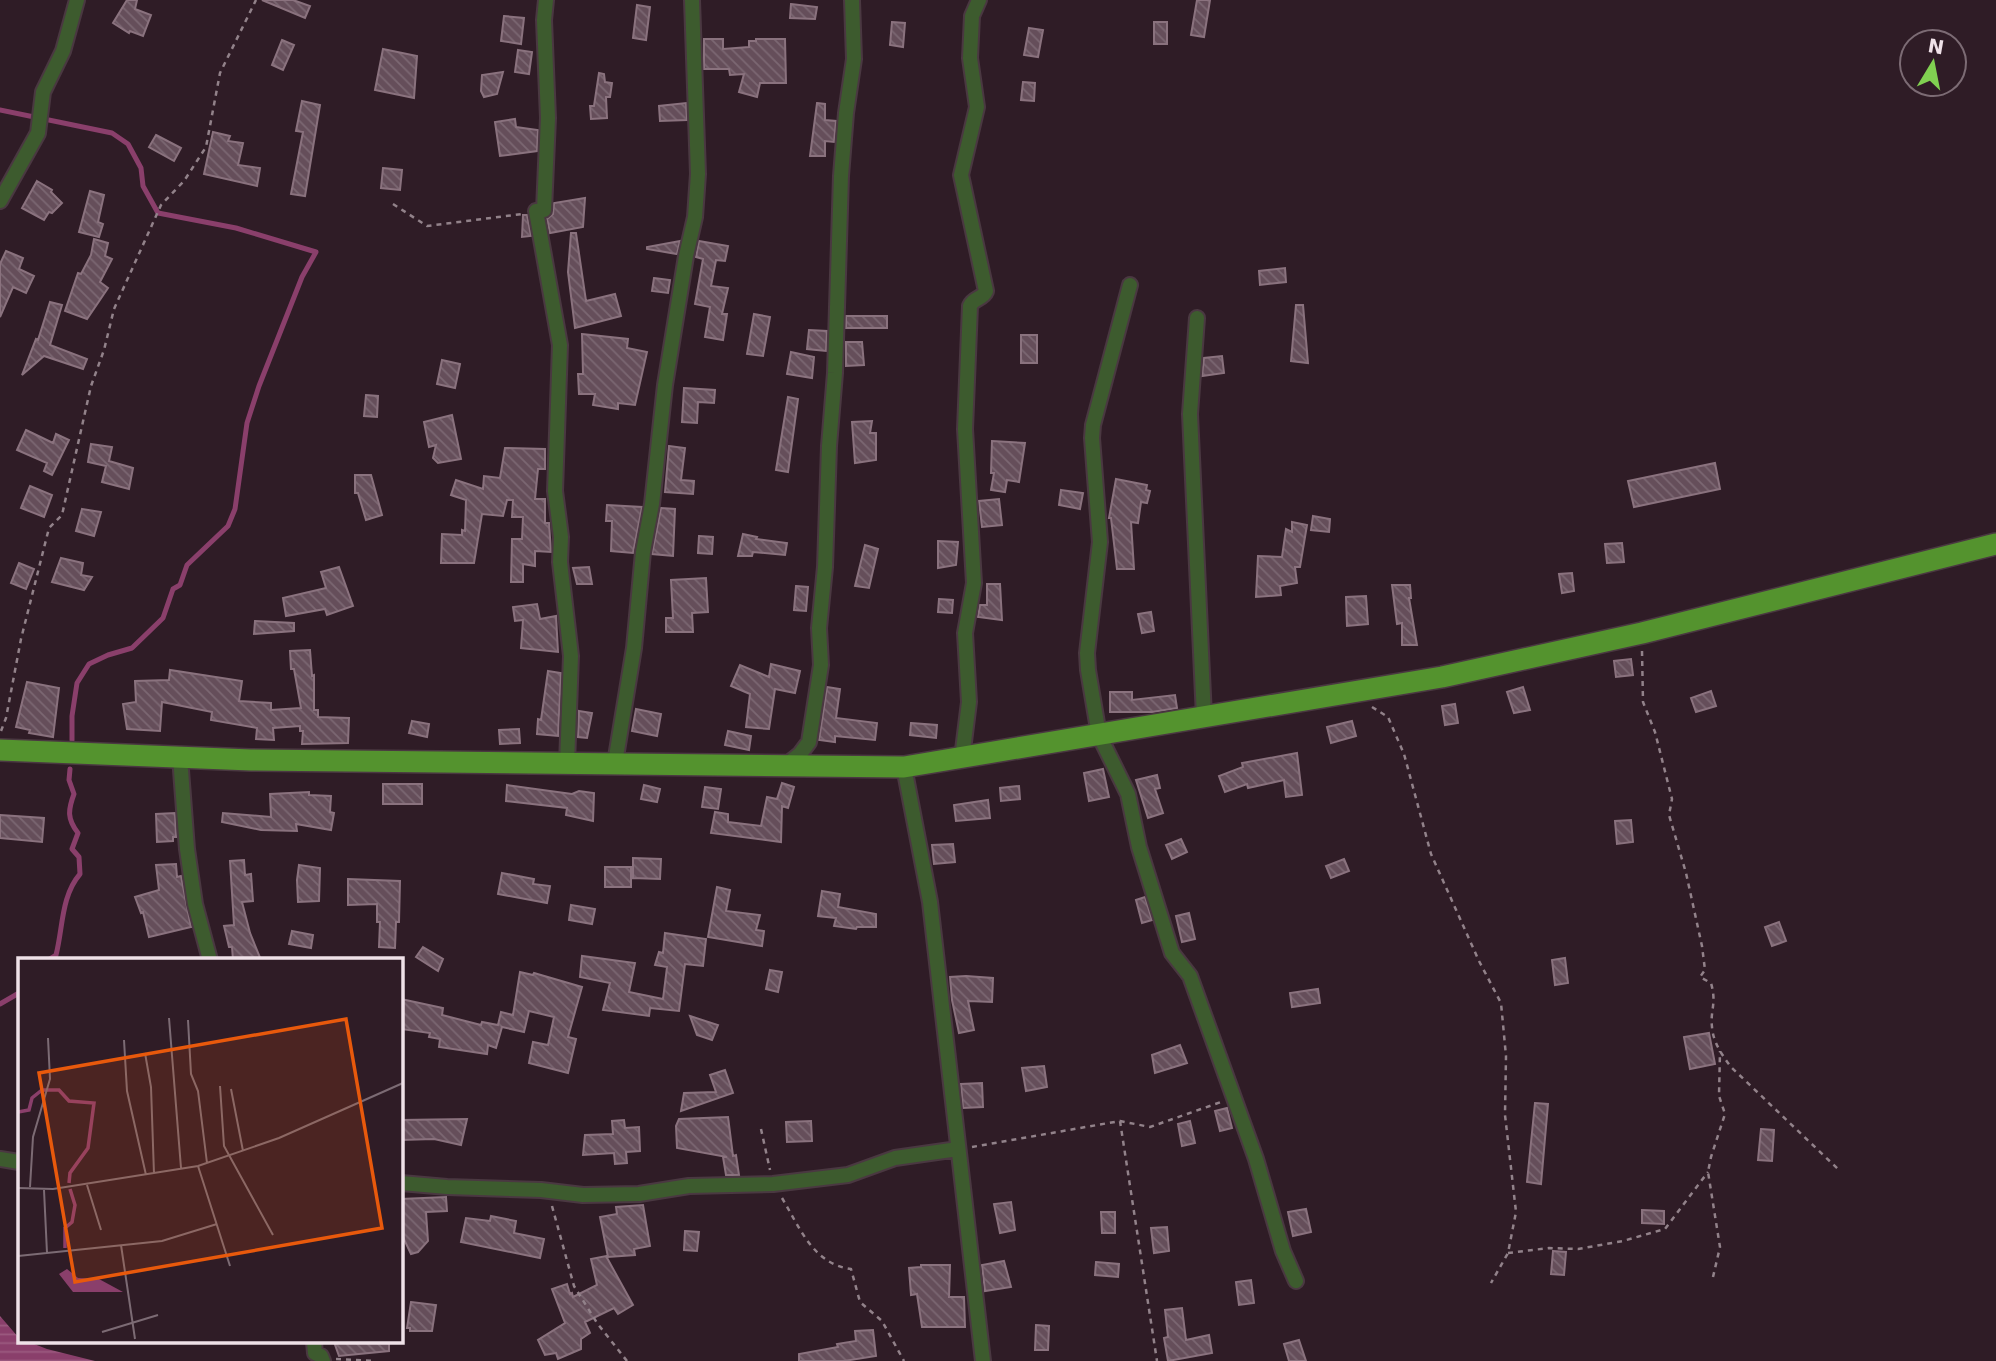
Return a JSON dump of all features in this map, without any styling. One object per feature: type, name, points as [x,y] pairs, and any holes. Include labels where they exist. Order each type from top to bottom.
[{"type":"main road","points":[[0,750],[180,757],[904,767],[1442,677],[1642,633],[1996,544]]},
{"type":"street","points":[[0,201],[38,133],[43,92],[63,51],[76,0]]},
{"type":"street","points":[[546,0],[544,20],[548,118],[544,210],[536,211],[560,345],[555,491],[571,656],[567,764]]},
{"type":"street","points":[[615,763],[634,648],[643,552],[652,504],[665,385],[695,217],[698,174],[692,0]]},
{"type":"street","points":[[785,766],[800,754],[809,742],[821,665],[819,628],[825,566],[828,446],[835,373],[841,176],[855,52],[852,0]]},
{"type":"street","points":[[962,758],[968,702],[965,632],[974,583],[965,429],[970,306],[973,300],[984,295],[986,291],[961,176],[977,107],[970,58],[972,16],[979,0]]},
{"type":"street","points":[[1130,285],[1093,425],[1100,542],[1087,653],[1088,670],[1099,734],[1128,794],[1139,847],[1172,953],[1190,976],[1256,1159],[1283,1251],[1296,1281]]},
{"type":"street","points":[[1197,318],[1190,414],[1203,717]]},
{"type":"street","points":[[180,757],[187,849],[195,904],[209,958]]},
{"type":"street","points":[[904,767],[930,902],[983,1361]]},
{"type":"street","points":[[402,1182],[583,1195],[639,1194],[696,1186],[772,1184],[848,1175],[895,1158],[958,1149]]},
{"type":"street","points":[[0,1159],[18,1162]]},
{"type":"street","points":[[314,1344],[315,1353],[323,1359]]},
{"type":"path","points":[[0,733],[6,718],[21,639],[49,528],[62,516],[91,386],[104,350],[114,309],[161,205],[184,181],[206,147],[220,73],[256,0]]},
{"type":"path","points":[[393,204],[427,226],[536,211]]},
{"type":"path","points":[[1642,633],[1643,702],[1655,732],[1672,799],[1669,815],[1686,873],[1702,946],[1705,970],[1700,977],[1711,983],[1715,998],[1712,1027],[1720,1051],[1731,1067],[1838,1169]]},
{"type":"path","points":[[1349,693],[1388,717],[1404,754],[1431,854],[1501,1003],[1506,1056],[1505,1115],[1516,1212],[1508,1253],[1491,1283]]},
{"type":"path","points":[[1713,1277],[1720,1247],[1708,1172],[1725,1114],[1719,1096],[1720,1051]]},
{"type":"path","points":[[958,1149],[1120,1121],[1150,1127],[1234,1098]]},
{"type":"path","points":[[1120,1121],[1157,1361]]},
{"type":"path","points":[[761,1129],[772,1184],[817,1255],[837,1267],[851,1269],[860,1302],[882,1321],[904,1361]]},
{"type":"path","points":[[1508,1253],[1549,1248],[1578,1249],[1623,1241],[1665,1228],[1708,1172]]},
{"type":"path","points":[[548,1191],[574,1286],[597,1323],[627,1361]]},
{"type":"path","points":[[323,1359],[375,1361]]},
{"type":"shaded area","points":[[0,1316],[18,1337],[18,1344],[34,1344],[95,1361],[0,1361]]},
{"type":"building","points":[[127,0],[137,0],[135,9],[151,15],[143,36],[130,31],[129,33],[113,23]]},
{"type":"building","points":[[262,0],[293,0],[310,6],[305,18]]},
{"type":"building","points":[[1197,0],[1210,0],[1204,37],[1191,35]]},
{"type":"building","points":[[791,4],[817,7],[815,19],[790,18]]},
{"type":"building","points":[[637,5],[650,7],[646,40],[633,38]]},
{"type":"building","points":[[504,16],[524,18],[521,44],[501,41]]},
{"type":"building","points":[[892,22],[905,23],[903,47],[890,45]]},
{"type":"building","points":[[1154,22],[1167,22],[1167,44],[1154,44]]},
{"type":"building","points":[[1029,28],[1043,30],[1038,57],[1024,55]]},
{"type":"building","points":[[704,39],[723,39],[723,49],[749,47],[749,41],[756,39],[785,39],[786,83],[760,83],[757,97],[739,92],[744,74],[730,75],[729,69],[704,69]]},
{"type":"building","points":[[282,40],[294,45],[283,70],[272,65]]},
{"type":"building","points":[[383,49],[417,56],[414,98],[375,90]]},
{"type":"building","points":[[518,50],[532,52],[529,74],[515,72]]},
{"type":"building","points":[[503,72],[497,94],[484,97],[481,91],[482,75]]},
{"type":"building","points":[[599,73],[604,74],[605,82],[612,83],[610,97],[606,97],[607,118],[591,119],[590,106],[594,106]]},
{"type":"building","points":[[1023,82],[1035,83],[1034,101],[1021,100]]},
{"type":"building","points":[[302,101],[320,105],[305,196],[291,194],[303,132],[296,131]]},
{"type":"building","points":[[686,103],[687,120],[660,121],[659,106]]},
{"type":"building","points":[[817,103],[825,104],[825,120],[836,121],[834,142],[825,141],[825,156],[810,156]]},
{"type":"building","points":[[515,119],[516,127],[538,130],[537,151],[500,156],[495,122]]},
{"type":"building","points":[[213,132],[230,136],[228,141],[243,143],[238,165],[260,168],[257,186],[204,174]]},
{"type":"building","points":[[156,135],[181,148],[174,161],[149,147]]},
{"type":"building","points":[[383,168],[402,170],[400,190],[381,188]]},
{"type":"building","points":[[37,181],[52,190],[62,203],[52,213],[49,212],[44,220],[22,208]]},
{"type":"building","points":[[90,191],[104,195],[98,222],[103,224],[99,237],[79,232]]},
{"type":"building","points":[[585,198],[583,227],[550,233],[547,219],[553,214],[554,203]]},
{"type":"building","points":[[523,215],[527,215],[531,236],[522,237]]},
{"type":"building","points":[[571,233],[576,233],[586,301],[615,294],[621,316],[575,328],[568,272]]},
{"type":"building","points":[[94,239],[108,243],[105,256],[112,259],[100,282],[108,288],[87,319],[65,311],[78,273],[81,274],[91,255]]},
{"type":"building","points":[[680,241],[677,254],[647,249],[647,247]]},
{"type":"building","points":[[699,241],[728,246],[725,261],[716,260],[711,286],[728,288],[722,314],[727,314],[723,340],[705,337],[710,307],[695,304],[703,259],[696,257]]},
{"type":"building","points":[[6,251],[23,258],[19,269],[34,276],[26,293],[13,287],[0,317],[0,264]]},
{"type":"building","points":[[1285,268],[1286,282],[1260,285],[1259,271]]},
{"type":"building","points":[[654,278],[670,280],[668,293],[652,291]]},
{"type":"building","points":[[50,302],[62,305],[50,345],[87,359],[83,369],[44,356],[22,375],[36,339],[38,340]]},
{"type":"building","points":[[1296,305],[1303,305],[1308,363],[1291,361]]},
{"type":"building","points":[[754,314],[770,317],[763,356],[747,354]]},
{"type":"building","points":[[846,316],[887,316],[887,328],[846,328]]},
{"type":"building","points":[[809,330],[827,331],[826,351],[807,349]]},
{"type":"building","points":[[582,334],[628,339],[627,348],[647,352],[635,405],[618,403],[618,409],[593,405],[595,394],[579,394],[578,374],[583,374]]},
{"type":"building","points":[[1021,335],[1037,335],[1037,363],[1021,363]]},
{"type":"building","points":[[846,342],[862,342],[864,365],[846,366]]},
{"type":"building","points":[[791,352],[814,357],[812,378],[787,374]]},
{"type":"building","points":[[1222,356],[1224,373],[1202,376],[1204,358]]},
{"type":"building","points":[[442,360],[460,364],[455,388],[437,384]]},
{"type":"building","points":[[684,388],[715,390],[714,403],[698,402],[697,423],[682,422]]},
{"type":"building","points":[[366,395],[378,396],[377,417],[364,416]]},
{"type":"building","points":[[788,397],[798,399],[788,472],[776,470]]},
{"type":"building","points":[[452,415],[461,459],[438,463],[433,458],[436,445],[429,447],[424,422]]},
{"type":"building","points":[[872,421],[870,433],[876,433],[876,460],[855,463],[852,422]]},
{"type":"building","points":[[26,430],[53,443],[56,434],[69,440],[52,475],[44,471],[47,463],[17,450]]},
{"type":"building","points":[[992,441],[1025,443],[1019,482],[1007,480],[1005,492],[991,490],[994,473],[991,473]]},
{"type":"building","points":[[91,444],[112,447],[109,461],[133,468],[129,489],[102,482],[106,466],[88,462]]},
{"type":"building","points":[[669,446],[685,448],[681,480],[694,481],[693,494],[665,492]]},
{"type":"building","points":[[505,448],[545,449],[545,469],[538,469],[535,499],[545,499],[545,523],[549,523],[551,552],[535,551],[535,566],[523,564],[523,582],[511,582],[512,539],[522,539],[523,517],[512,517],[513,500],[507,500],[503,516],[482,514],[474,563],[441,563],[442,534],[462,535],[462,530],[465,531],[466,500],[451,495],[456,480],[483,489],[484,476],[500,478]]},
{"type":"building","points":[[1715,463],[1720,489],[1634,507],[1628,481]]},
{"type":"building","points":[[355,475],[371,475],[382,515],[366,520],[358,493],[355,493]]},
{"type":"building","points":[[1116,479],[1147,485],[1146,490],[1150,491],[1147,503],[1141,502],[1138,523],[1131,522],[1134,569],[1117,569],[1109,518]]},
{"type":"building","points":[[30,486],[52,495],[44,517],[21,508]]},
{"type":"building","points":[[1061,490],[1083,493],[1080,509],[1059,505]]},
{"type":"building","points":[[999,499],[1002,525],[982,527],[979,501]]},
{"type":"building","points":[[607,505],[642,507],[633,553],[611,551],[612,521],[606,521]]},
{"type":"building","points":[[661,508],[675,509],[673,556],[652,554]]},
{"type":"building","points":[[82,509],[101,512],[94,536],[76,531]]},
{"type":"building","points":[[1313,516],[1330,519],[1329,532],[1311,530]]},
{"type":"building","points":[[1292,522],[1307,525],[1300,567],[1295,567],[1297,583],[1280,586],[1281,595],[1256,597],[1258,556],[1282,557],[1286,529],[1292,532]]},
{"type":"building","points":[[743,534],[757,537],[756,539],[787,543],[785,555],[753,552],[752,556],[738,556]]},
{"type":"building","points":[[699,536],[713,537],[712,554],[698,553]]},
{"type":"building","points":[[938,541],[958,542],[956,565],[938,568]]},
{"type":"building","points":[[1622,543],[1624,562],[1607,563],[1605,544]]},
{"type":"building","points":[[865,545],[878,549],[869,588],[855,586]]},
{"type":"building","points":[[61,558],[83,563],[81,575],[92,577],[84,590],[52,582]]},
{"type":"building","points":[[19,563],[34,569],[26,589],[11,583]]},
{"type":"building","points":[[339,567],[353,606],[327,615],[325,609],[286,616],[283,598],[326,588],[321,572]]},
{"type":"building","points":[[589,567],[592,584],[577,584],[573,568]]},
{"type":"building","points":[[1572,573],[1574,591],[1562,593],[1559,574]]},
{"type":"building","points":[[706,578],[708,612],[692,613],[693,632],[666,632],[666,618],[673,618],[671,580]]},
{"type":"building","points":[[987,584],[1000,584],[1002,620],[978,617],[980,605],[987,605]]},
{"type":"building","points":[[1392,585],[1410,585],[1409,598],[1417,645],[1402,645],[1402,623],[1397,624]]},
{"type":"building","points":[[796,586],[808,587],[806,611],[794,610]]},
{"type":"building","points":[[1366,596],[1368,624],[1347,626],[1346,597]]},
{"type":"building","points":[[939,599],[953,600],[952,613],[938,612]]},
{"type":"building","points":[[537,604],[540,619],[556,616],[558,652],[521,648],[523,620],[515,621],[513,607]]},
{"type":"building","points":[[1151,612],[1154,631],[1142,633],[1138,614]]},
{"type":"building","points":[[255,621],[294,623],[294,631],[254,634]]},
{"type":"building","points":[[310,650],[312,676],[314,675],[314,710],[318,710],[318,717],[349,718],[348,743],[302,744],[303,731],[300,731],[300,726],[273,728],[274,740],[256,739],[257,728],[211,720],[212,712],[162,702],[160,731],[127,729],[123,704],[136,702],[135,681],[169,680],[170,670],[242,681],[239,701],[271,703],[271,710],[301,708],[294,669],[291,669],[290,651]]},
{"type":"building","points":[[1631,659],[1633,675],[1616,677],[1614,661]]},
{"type":"building","points":[[771,664],[800,671],[795,693],[775,689],[769,729],[746,727],[750,694],[731,686],[740,665],[769,677]]},
{"type":"building","points":[[548,671],[561,673],[558,736],[537,734]]},
{"type":"building","points":[[27,682],[59,688],[53,737],[29,733],[30,730],[16,727]]},
{"type":"building","points":[[827,687],[840,689],[836,718],[877,723],[875,740],[835,736],[835,742],[819,740]]},
{"type":"building","points":[[1523,687],[1530,710],[1514,713],[1507,692]]},
{"type":"building","points":[[1711,691],[1716,706],[1696,712],[1691,698]]},
{"type":"building","points":[[1110,692],[1132,692],[1132,700],[1175,695],[1177,708],[1152,712],[1110,712]]},
{"type":"building","points":[[1455,704],[1458,723],[1445,725],[1442,706]]},
{"type":"building","points":[[636,709],[661,714],[657,736],[632,731]]},
{"type":"building","points":[[579,711],[592,713],[587,738],[578,737]]},
{"type":"building","points":[[412,721],[429,724],[427,737],[409,733]]},
{"type":"building","points":[[1352,721],[1356,736],[1331,743],[1327,727]]},
{"type":"building","points":[[911,723],[937,725],[936,738],[910,735]]},
{"type":"building","points":[[519,729],[520,743],[500,744],[499,730]]},
{"type":"building","points":[[728,731],[751,736],[749,750],[725,745]]},
{"type":"building","points":[[1297,753],[1302,795],[1286,797],[1284,780],[1248,788],[1247,784],[1225,792],[1219,776],[1243,767],[1242,763]]},
{"type":"building","points":[[1103,769],[1109,797],[1089,801],[1084,773]]},
{"type":"building","points":[[1157,775],[1160,788],[1155,789],[1163,813],[1148,818],[1136,780]]},
{"type":"building","points":[[782,783],[794,787],[788,808],[782,806],[781,842],[711,833],[715,812],[728,814],[728,822],[761,826],[767,797],[777,799]]},
{"type":"building","points":[[383,784],[422,784],[422,804],[383,804]]},
{"type":"building","points":[[507,785],[572,794],[579,791],[594,793],[593,821],[566,815],[567,808],[506,801]]},
{"type":"building","points":[[644,785],[660,789],[657,802],[641,799]]},
{"type":"building","points":[[1019,786],[1020,799],[1001,801],[1000,788]]},
{"type":"building","points":[[705,787],[721,789],[718,809],[702,807]]},
{"type":"building","points":[[309,792],[309,795],[331,796],[330,812],[334,813],[331,830],[296,824],[297,831],[261,830],[222,822],[223,813],[271,817],[270,794]]},
{"type":"building","points":[[988,800],[990,818],[956,821],[954,805]]},
{"type":"building","points":[[175,813],[176,837],[173,837],[173,841],[157,842],[156,814]]},
{"type":"building","points":[[0,815],[44,818],[42,842],[0,838]]},
{"type":"building","points":[[1631,820],[1633,842],[1617,844],[1615,821]]},
{"type":"building","points":[[1181,839],[1187,852],[1172,859],[1166,845]]},
{"type":"building","points":[[953,844],[955,862],[934,864],[932,845]]},
{"type":"building","points":[[633,858],[661,859],[660,879],[633,878]]},
{"type":"building","points":[[1344,859],[1349,871],[1331,878],[1326,866]]},
{"type":"building","points":[[244,860],[245,875],[251,874],[253,901],[242,902],[260,958],[233,958],[232,947],[229,947],[224,926],[234,925],[230,861]]},
{"type":"building","points":[[176,864],[191,927],[149,937],[143,912],[141,913],[135,897],[159,890],[156,865]]},
{"type":"building","points":[[299,865],[320,868],[319,901],[298,902]]},
{"type":"building","points":[[605,867],[631,867],[631,887],[605,887]]},
{"type":"building","points":[[502,873],[534,879],[533,884],[550,886],[547,903],[498,894]]},
{"type":"building","points":[[348,879],[400,881],[395,948],[379,947],[380,922],[377,922],[377,904],[348,905]]},
{"type":"building","points":[[717,887],[730,890],[726,911],[760,915],[756,930],[764,931],[762,946],[708,937]]},
{"type":"building","points":[[822,891],[840,894],[838,907],[876,914],[876,927],[856,929],[834,926],[836,918],[818,916]]},
{"type":"building","points":[[1145,897],[1152,920],[1142,923],[1136,900]]},
{"type":"building","points":[[571,905],[595,909],[592,924],[569,920]]},
{"type":"building","points":[[1189,913],[1195,939],[1182,942],[1176,916]]},
{"type":"building","points":[[1779,922],[1786,941],[1772,946],[1765,927]]},
{"type":"building","points":[[292,931],[313,935],[311,948],[289,944]]},
{"type":"building","points":[[665,933],[706,939],[703,966],[685,964],[679,1011],[650,1008],[649,1016],[603,1010],[610,983],[580,977],[582,956],[635,963],[629,992],[663,999],[667,967],[655,965],[659,952],[663,953]]},
{"type":"building","points":[[423,947],[443,959],[438,971],[416,957]]},
{"type":"building","points":[[1565,958],[1568,983],[1555,985],[1552,960]]},
{"type":"building","points":[[770,970],[782,972],[778,992],[766,989]]},
{"type":"building","points":[[520,972],[534,973],[582,987],[568,1037],[576,1039],[568,1073],[529,1063],[533,1042],[548,1045],[554,1017],[529,1011],[524,1032],[502,1027],[496,1048],[488,1045],[487,1054],[439,1047],[440,1039],[429,1037],[430,1033],[402,1029],[402,999],[443,1008],[442,1015],[481,1025],[482,1022],[498,1025],[501,1012],[513,1015]]},
{"type":"building","points":[[950,977],[993,978],[992,1002],[968,1001],[974,1030],[959,1033]]},
{"type":"building","points":[[1318,989],[1320,1003],[1292,1007],[1290,993]]},
{"type":"building","points":[[690,1016],[718,1025],[712,1040],[697,1035]]},
{"type":"building","points":[[1709,1033],[1715,1064],[1690,1069],[1684,1037]]},
{"type":"building","points":[[1180,1045],[1187,1063],[1155,1073],[1152,1055]]},
{"type":"building","points":[[1044,1066],[1047,1087],[1026,1091],[1022,1068]]},
{"type":"building","points":[[725,1070],[733,1093],[681,1111],[684,1093],[716,1092],[710,1075]]},
{"type":"building","points":[[982,1083],[983,1107],[963,1108],[961,1084]]},
{"type":"building","points":[[1535,1103],[1548,1104],[1541,1184],[1527,1182]]},
{"type":"building","points":[[1227,1108],[1232,1128],[1220,1131],[1215,1111]]},
{"type":"building","points":[[728,1117],[733,1156],[736,1155],[739,1175],[726,1175],[723,1157],[727,1157],[677,1148],[676,1126],[679,1119]]},
{"type":"building","points":[[467,1119],[461,1145],[434,1139],[402,1140],[402,1120]]},
{"type":"building","points":[[624,1120],[625,1128],[639,1127],[640,1151],[626,1152],[627,1163],[615,1164],[614,1153],[583,1155],[585,1135],[613,1134],[612,1121]]},
{"type":"building","points":[[811,1121],[812,1141],[787,1142],[786,1122]]},
{"type":"building","points":[[1190,1121],[1195,1143],[1182,1146],[1178,1124]]},
{"type":"building","points":[[1761,1129],[1774,1130],[1772,1161],[1758,1160]]},
{"type":"building","points":[[446,1197],[447,1211],[426,1212],[428,1241],[418,1252],[411,1254],[402,1235],[402,1199]]},
{"type":"building","points":[[1011,1202],[1015,1230],[1000,1233],[994,1204]]},
{"type":"building","points":[[643,1205],[650,1246],[634,1249],[635,1255],[608,1257],[600,1217],[617,1214],[616,1207]]},
{"type":"building","points":[[1306,1209],[1311,1232],[1293,1236],[1288,1212]]},
{"type":"building","points":[[1642,1210],[1664,1211],[1664,1224],[1642,1223]]},
{"type":"building","points":[[1101,1212],[1115,1212],[1115,1233],[1102,1233]]},
{"type":"building","points":[[491,1216],[516,1221],[514,1233],[544,1239],[540,1258],[461,1242],[466,1218],[490,1221]]},
{"type":"building","points":[[1167,1227],[1169,1251],[1154,1253],[1151,1228]]},
{"type":"building","points":[[685,1231],[699,1232],[697,1251],[684,1250]]},
{"type":"building","points":[[1553,1251],[1566,1252],[1564,1275],[1551,1274]]},
{"type":"building","points":[[606,1256],[633,1305],[618,1314],[614,1308],[585,1322],[590,1333],[581,1339],[581,1349],[558,1359],[556,1353],[545,1355],[538,1340],[565,1323],[552,1289],[567,1284],[573,1297],[597,1285],[591,1259]]},
{"type":"building","points":[[1004,1261],[1011,1287],[985,1291],[982,1265]]},
{"type":"building","points":[[1096,1262],[1119,1264],[1118,1277],[1095,1275]]},
{"type":"building","points":[[921,1265],[950,1265],[949,1297],[964,1297],[965,1327],[922,1327],[917,1294],[911,1295],[909,1268]]},
{"type":"building","points":[[1251,1280],[1254,1303],[1239,1305],[1236,1282]]},
{"type":"building","points":[[411,1302],[436,1305],[432,1331],[410,1331],[410,1328],[407,1328]]},
{"type":"building","points":[[1182,1308],[1186,1340],[1209,1335],[1212,1353],[1168,1361],[1164,1338],[1168,1337],[1165,1310]]},
{"type":"building","points":[[1036,1325],[1049,1326],[1048,1350],[1035,1350]]},
{"type":"building","points":[[873,1330],[876,1356],[844,1361],[799,1361],[799,1354],[838,1347],[837,1344],[856,1341],[855,1331]]},
{"type":"building","points":[[1299,1340],[1306,1361],[1289,1361],[1284,1344]]},
{"type":"building","points":[[335,1344],[389,1344],[389,1351],[339,1356]]},
{"type":"waterway","points":[[0,110],[112,133],[128,144],[141,168],[143,186],[158,213],[236,228],[316,252],[302,277],[247,423],[235,509],[228,526],[187,565],[180,585],[173,589],[163,618],[132,648],[89,664],[77,683],[72,740]]},
{"type":"waterway","points":[[51,958],[56,955],[69,892],[80,874],[79,857],[72,849],[78,833],[70,814],[74,794],[69,780],[70,769]]},
{"type":"waterway","points":[[0,1004],[18,994]]}]
